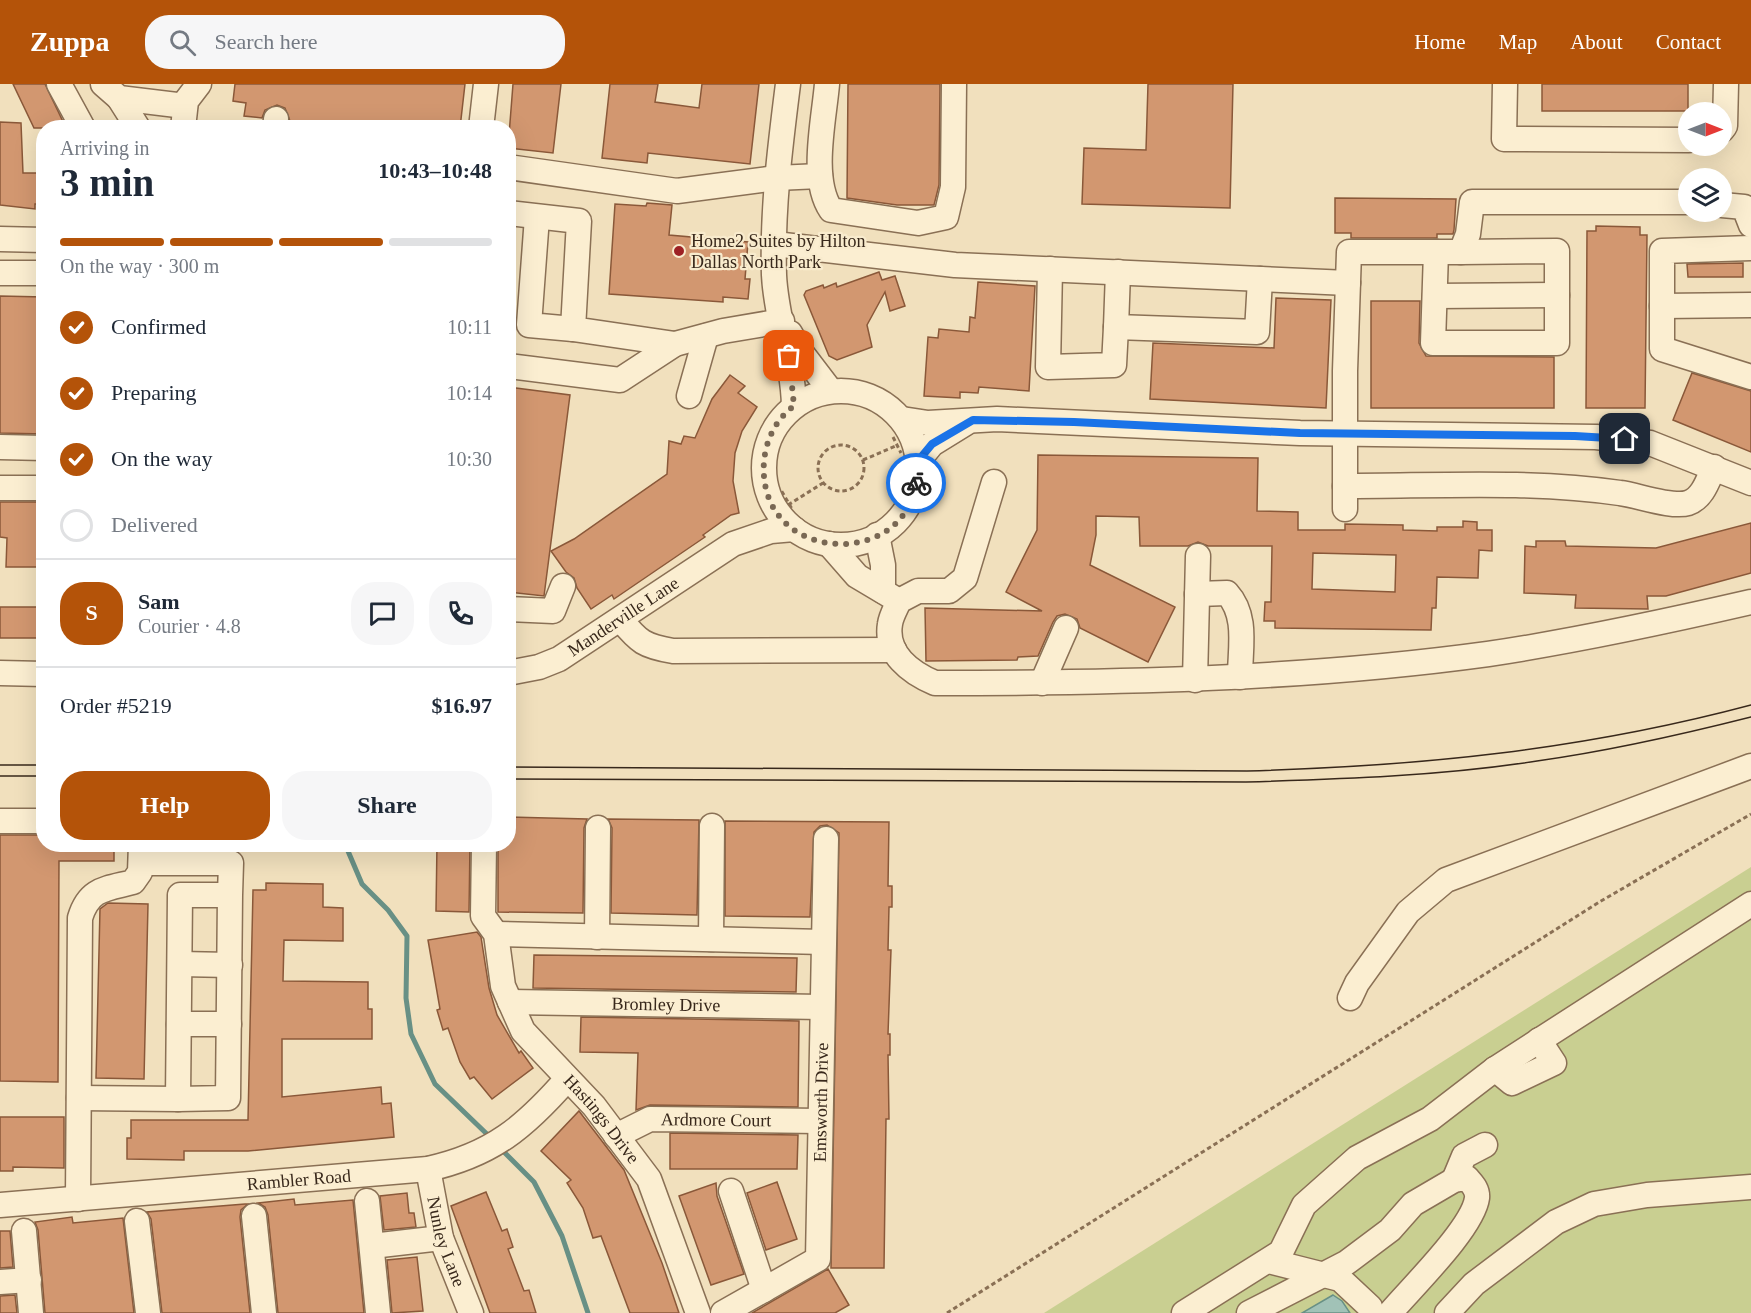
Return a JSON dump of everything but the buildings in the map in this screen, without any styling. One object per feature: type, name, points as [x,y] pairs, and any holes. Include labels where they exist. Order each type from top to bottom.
[{"type":"street","points":[[59,84],[79,120]]},
{"type":"street","points":[[184,117],[186,101],[199,84]]},
{"type":"street","points":[[482,120],[486,84]]},
{"type":"street","points":[[788,84],[776,178],[774,276],[793,373],[794,406]]},
{"type":"street","points":[[827,84],[820,176],[824,200],[831,210],[918,223],[946,217],[953,187],[954,84]]},
{"type":"street","points":[[1505,84],[1504,139],[1678,140]]},
{"type":"street","points":[[1726,84],[1726,102]]},
{"type":"street","points":[[111,91],[157,93],[184,117]]},
{"type":"street","points":[[111,91],[132,120]]},
{"type":"street","points":[[516,168],[677,191],[776,178],[820,176]]},
{"type":"street","points":[[1461,252],[1468,234],[1472,202],[1678,202]]},
{"type":"street","points":[[1732,206],[1744,207],[1751,225]]},
{"type":"street","points":[[516,214],[579,221],[573,329]]},
{"type":"street","points":[[537,217],[519,323],[675,344]]},
{"type":"street","points":[[0,239],[36,240]]},
{"type":"street","points":[[775,244],[955,265],[1348,283]]},
{"type":"street","points":[[1751,248],[1662,251],[1662,348],[1751,377]]},
{"type":"street","points":[[1436,252],[1433,343],[1557,343],[1557,251],[1349,252],[1344,434],[1345,497],[1586,488],[1669,503],[1688,503],[1702,492],[1714,467]]},
{"type":"street","points":[[1050,269],[1048,367],[1114,365],[1118,272]]},
{"type":"street","points":[[0,273],[36,273]]},
{"type":"street","points":[[1116,327],[1257,332],[1260,279]]},
{"type":"street","points":[[1435,296],[1557,295]]},
{"type":"street","points":[[1662,306],[1751,305]]},
{"type":"street","points":[[516,367],[620,380],[675,344],[783,321]]},
{"type":"street","points":[[783,321],[801,352],[830,390]]},
{"type":"street","points":[[689,396],[706,336]]},
{"type":"street","points":[[830,390],[851,390],[872,396],[890,407],[895,425],[913,441],[911,462],[915,490],[905,512],[888,529],[867,541],[843,545],[820,542],[794,520],[772,508],[765,449],[774,427],[794,406],[830,390]]},
{"type":"street","points":[[911,462],[932,444],[973,420]]},
{"type":"street","points":[[895,425],[973,420],[1344,434],[1596,437],[1650,443],[1751,483]]},
{"type":"street","points":[[0,447],[36,448]]},
{"type":"street","points":[[829,544],[857,576],[891,596],[918,591],[949,591],[965,578],[994,482]]},
{"type":"street","points":[[0,488],[36,488]]},
{"type":"street","name":"Manderville Lane","points":[[733,544],[757,515],[770,492]]},
{"type":"street","name":"Manderville Lane","points":[[516,671],[558,659],[621,620],[733,544],[771,531],[794,520]]},
{"type":"street","points":[[878,535],[891,596],[890,624],[894,650],[915,674],[935,683],[1195,680],[1293,675],[1488,654],[1751,603]]},
{"type":"street","points":[[1195,680],[1198,556]]},
{"type":"street","points":[[516,609],[553,611],[564,586]]},
{"type":"street","points":[[1197,594],[1227,593],[1236,602],[1241,614],[1240,677]]},
{"type":"street","points":[[621,620],[638,641],[651,647],[673,651],[894,650]]},
{"type":"street","points":[[1042,683],[1066,628]]},
{"type":"street","points":[[0,673],[36,674]]},
{"type":"street","points":[[1350,998],[1357,982],[1408,912],[1446,880],[1751,766]]},
{"type":"street","points":[[0,821],[36,821]]},
{"type":"street","points":[[711,826],[711,939]]},
{"type":"street","points":[[597,937],[598,828]]},
{"type":"street","name":"Emsworth Drive","points":[[723,1313],[818,1259],[821,1006],[826,839]]},
{"type":"street","name":"Hastings Drive","points":[[484,852],[483,916],[496,934],[503,986],[523,1031],[594,1106],[649,1179],[698,1313]]},
{"type":"street","points":[[78,1098],[228,1098],[231,863],[141,854],[140,872],[134,882],[99,890],[85,904],[80,918],[78,1098],[78,1199]]},
{"type":"street","points":[[178,1099],[180,895],[230,895]]},
{"type":"street","points":[[1184,1313],[1281,1252],[1304,1205],[1358,1158],[1430,1119],[1495,1069],[1751,904]]},
{"type":"street","points":[[496,934],[823,942]]},
{"type":"street","points":[[180,964],[230,965]]},
{"type":"street","name":"Bromley Drive","points":[[510,1002],[821,1006]]},
{"type":"street","points":[[179,1024],[229,1024]]},
{"type":"street","name":"Rambler Road","points":[[0,1205],[428,1169],[459,1162],[504,1140],[517,1131],[567,1079]]},
{"type":"street","name":"Ardmore Court","points":[[616,1136],[650,1119],[819,1121]]},
{"type":"street","points":[[1454,1180],[1464,1156],[1485,1145]]},
{"type":"street","name":"Nunley Lane","points":[[428,1169],[441,1238],[471,1313]]},
{"type":"street","points":[[1249,1313],[1346,1263],[1390,1230],[1413,1204],[1454,1180],[1467,1178],[1476,1188],[1477,1198],[1467,1224],[1390,1313]]},
{"type":"street","points":[[1447,1313],[1474,1284],[1556,1222],[1594,1204],[1647,1195],[1751,1187]]},
{"type":"street","points":[[731,1191],[764,1290]]},
{"type":"street","points":[[367,1201],[378,1313]]},
{"type":"street","points":[[254,1216],[264,1313]]},
{"type":"street","points":[[136,1221],[148,1313]]},
{"type":"street","points":[[24,1231],[32,1313]]},
{"type":"street","points":[[372,1246],[441,1238]]},
{"type":"street","points":[[1269,1260],[1340,1279],[1370,1307],[1372,1313]]},
{"type":"street","points":[[0,1282],[28,1280]]},
{"type":"path","points":[[895,425],[898,445],[911,462]]},
{"type":"path","points":[[846,445],[863,460],[862,480],[851,489],[837,491],[823,483],[818,464],[825,451],[831,447],[846,445]]},
{"type":"path","points":[[863,460],[898,445]]},
{"type":"path","points":[[788,505],[823,483]]},
{"type":"path","points":[[770,492],[781,490],[794,520]]},
{"type":"path","points":[[946,1313],[1601,901],[1751,814]]},
{"type":"green space","points":[[1751,867],[1751,1313],[1044,1313]]},
{"type":"water","points":[[1333,1295],[1342,1301],[1350,1313],[1302,1313]]},
{"type":"waterway","points":[[348,852],[362,884],[388,910],[407,936],[406,998],[411,1034],[435,1084],[491,1138]]},
{"type":"waterway","points":[[499,1147],[534,1182],[562,1236],[588,1313]]},
{"type":"tram line","points":[[516,767],[1247,771],[1312,769],[1438,760],[1563,744],[1688,721],[1751,705]]},
{"type":"tram line","points":[[516,779],[1246,782],[1355,778],[1464,770],[1564,757],[1644,742],[1751,717]]},
{"type":"tram line","points":[[0,765],[36,765]]},
{"type":"tram line","points":[[0,776],[36,776]]},
{"type":"way so far","points":[[789,356],[793,373],[794,406],[774,427],[765,449],[764,472],[766,494],[772,508],[784,521],[798,532],[820,542],[843,545],[867,541],[888,529],[905,512],[916,483]]},
{"type":"place","name":"Home2 Suites by Hilton Dallas North Park","points":[[679,251]]},
{"type":"route","points":[[916,483],[918,461],[932,444],[973,420],[1158,425],[1300,433],[1575,436],[1625,439]]}]
